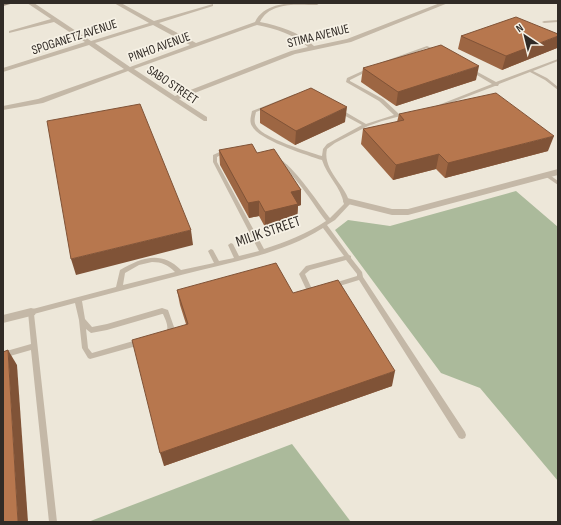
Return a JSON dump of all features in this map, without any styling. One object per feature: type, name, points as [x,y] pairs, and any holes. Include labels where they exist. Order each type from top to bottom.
[{"type":"main road","points":[[3,4],[11,3]]},
{"type":"street","name":"SABO STREET","points":[[30,3],[204,119]]},
{"type":"street","points":[[117,3],[153,24],[195,45]]},
{"type":"street","name":"PINHO AVENUE","points":[[3,108],[40,101],[257,23],[258,20],[271,8],[279,5],[317,3]]},
{"type":"street","name":"STIMA AVENUE","points":[[174,99],[293,52],[349,41],[445,3]]},
{"type":"street","name":"SPOGANETZ AVENUE","points":[[3,70],[211,6]]},
{"type":"street","points":[[11,32],[54,20]]},
{"type":"street","points":[[257,23],[289,31],[313,48]]},
{"type":"street","points":[[347,201],[392,212],[408,212],[558,172]]},
{"type":"street","name":"MILIK STREET","points":[[3,319],[31,312]]},
{"type":"lane","points":[[544,22],[558,21]]},
{"type":"lane","points":[[396,115],[381,100],[347,81],[391,59],[427,47],[444,55]]},
{"type":"lane","points":[[432,108],[497,85],[558,60]]},
{"type":"lane","points":[[464,66],[497,85]]},
{"type":"lane","points":[[530,71],[546,78],[558,89]]},
{"type":"lane","points":[[300,94],[254,111],[252,121],[256,129],[272,138],[301,152],[325,159]]},
{"type":"lane","points":[[331,107],[365,125]]},
{"type":"lane","points":[[347,201],[329,170],[324,154],[325,149],[332,143],[376,120],[412,112]]},
{"type":"lane","points":[[231,150],[215,156],[214,162],[262,252]]},
{"type":"lane","points":[[269,155],[282,161],[327,223],[462,435]]},
{"type":"lane","points":[[548,175],[558,183]]},
{"type":"lane","name":"MILIK STREET","points":[[31,312],[262,252],[285,244],[327,223],[342,211],[347,201]]},
{"type":"lane","points":[[231,245],[237,258]]},
{"type":"lane","points":[[211,251],[217,263]]},
{"type":"lane","points":[[349,257],[308,268],[302,274],[304,281],[309,289],[317,291],[360,277]]},
{"type":"lane","points":[[119,289],[122,272],[136,264],[161,259],[173,264],[180,273]]},
{"type":"lane","points":[[78,299],[85,348],[90,356],[149,340]]},
{"type":"lane","points":[[82,320],[90,330],[107,327],[162,311],[166,312],[171,327],[170,333],[163,335]]},
{"type":"lane","points":[[31,312],[53,522]]},
{"type":"lane","points":[[3,354],[34,346]]},
{"type":"green space","points":[[516,191],[558,227],[558,481],[480,388],[441,373],[335,230],[348,220],[390,226]]},
{"type":"green space","points":[[292,444],[351,522],[88,522]]},
{"type":"building","points":[[516,17],[558,34],[558,36],[506,56],[461,36]]},
{"type":"building","points":[[441,45],[479,66],[398,92],[363,68]]},
{"type":"building","points":[[311,88],[347,107],[296,131],[260,109]]},
{"type":"building","points":[[496,93],[554,136],[448,163],[439,154],[396,165],[363,129],[404,120],[399,114]]},
{"type":"building","points":[[140,104],[191,230],[71,259],[47,121]]},
{"type":"building","points":[[252,144],[257,153],[274,149],[301,190],[291,192],[298,204],[265,212],[259,201],[248,203],[219,150]]},
{"type":"building","points":[[276,263],[293,293],[338,280],[395,371],[160,453],[132,340],[188,324],[177,290]]},
{"type":"building","points":[[8,350],[18,522],[3,522],[3,352]]}]
